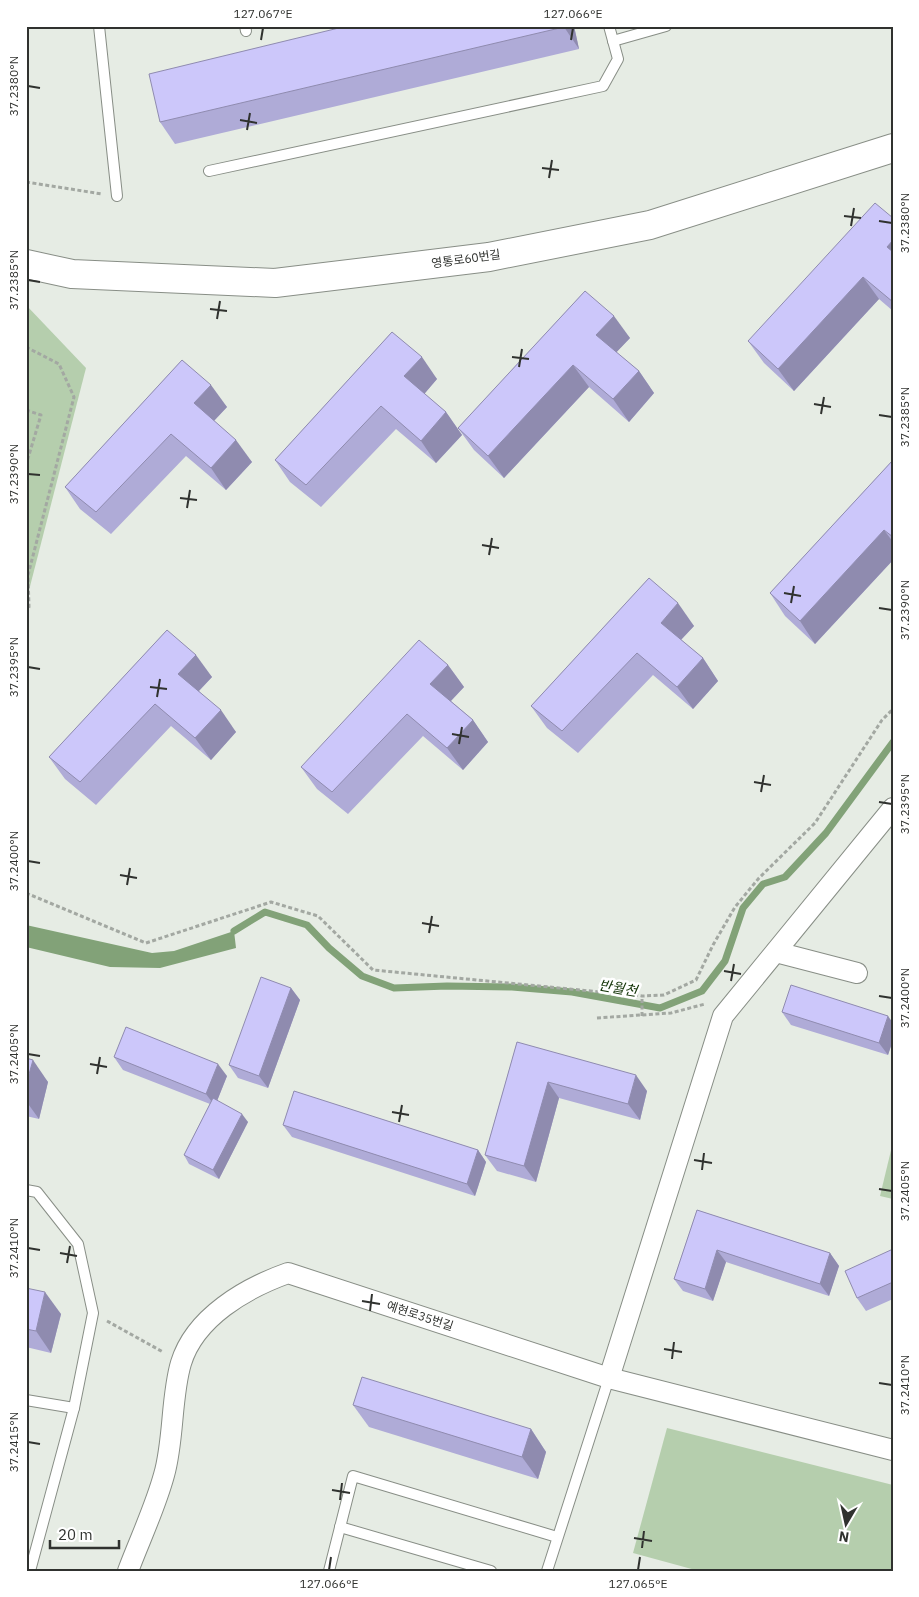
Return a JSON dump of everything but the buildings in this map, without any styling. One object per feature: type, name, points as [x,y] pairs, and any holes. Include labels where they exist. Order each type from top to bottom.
[{"type":"street","name":"영통로60번길","points":[[26,264],[72,274],[275,283],[488,257],[650,226],[893,148]]},
{"type":"street","points":[[609,1378],[723,1016],[893,808]]},
{"type":"street","points":[[776,952],[857,973]]},
{"type":"street","name":"예현로35번길","points":[[128,1571],[165,1475],[181,1362],[199,1329],[234,1300],[267,1281],[288,1274],[609,1378],[893,1450]]},
{"type":"lane","points":[[99,26],[117,196]]},
{"type":"lane","points":[[209,171],[603,86],[618,58],[609,26]]},
{"type":"lane","points":[[613,42],[666,26]]},
{"type":"lane","points":[[26,1190],[37,1192],[78,1244],[93,1313],[74,1408],[30,1571]]},
{"type":"lane","points":[[547,1571],[609,1378]]},
{"type":"lane","points":[[26,1400],[74,1408]]},
{"type":"lane","points":[[329,1571],[353,1476],[557,1537]]},
{"type":"lane","points":[[340,1527],[491,1571]]},
{"type":"path","points":[[26,182],[117,196]]},
{"type":"path","points":[[26,347],[59,364],[74,397],[28,575],[29,607],[26,614]]},
{"type":"path","points":[[26,410],[41,415],[26,465]]},
{"type":"path","points":[[26,893],[146,944],[271,902],[318,916],[372,970],[642,996],[664,995],[696,980],[735,907],[759,878],[815,823],[882,720],[893,709]]},
{"type":"path","points":[[642,996],[642,1016]]},
{"type":"path","points":[[597,1018],[671,1013],[710,1003],[723,1016]]},
{"type":"path","points":[[93,1313],[181,1362]]},
{"type":"shaded area","points":[[26,305],[86,368],[26,602]]},
{"type":"shaded area","points":[[26,925],[152,953],[174,951],[234,931],[236,948],[160,968],[110,967],[26,947]]},
{"type":"shaded area","points":[[893,1142],[893,1199],[880,1196]]},
{"type":"shaded area","points":[[667,1428],[893,1485],[893,1571],[699,1571],[633,1553]]},
{"type":"waterway","name":"반월천","points":[[234,931],[265,912],[307,925],[329,948],[362,976],[394,988],[447,986],[512,987],[572,992],[660,1008],[702,991],[725,961],[743,908],[763,884],[785,877],[826,833],[893,742]]}]
